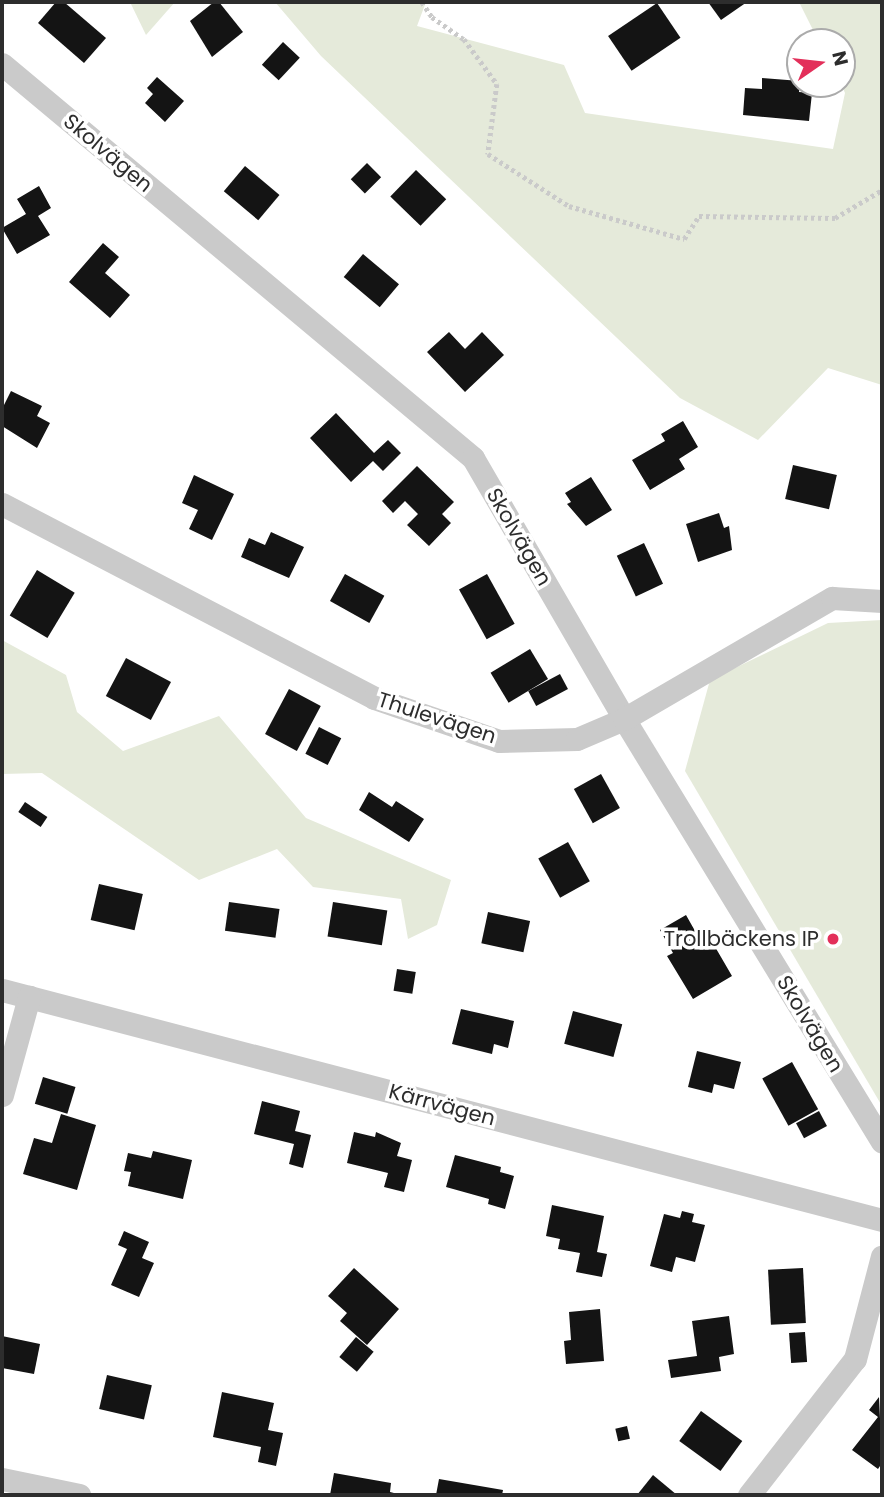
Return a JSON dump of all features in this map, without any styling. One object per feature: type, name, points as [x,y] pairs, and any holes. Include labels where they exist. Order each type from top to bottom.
[{"type":"street","name":"Skolvägen","points":[[2,64],[473,458],[624,719],[882,1142]]},
{"type":"street","name":"Thulevägen","points":[[2,504],[374,698],[499,741],[577,739],[624,719],[832,598],[882,601]]},
{"type":"street","name":"Kärrvägen","points":[[2,990],[882,1220]]},
{"type":"street","points":[[2,1095],[29,997]]},
{"type":"street","points":[[749,1495],[855,1359],[882,1256]]},
{"type":"street","points":[[2,1479],[79,1495]]},
{"type":"path","points":[[422,2],[432,17],[464,39],[497,84],[488,154],[569,206],[684,239],[699,216],[835,219],[882,191]]},
{"type":"green space","points":[[130,2],[175,2],[146,35]]},
{"type":"green space","points":[[275,2],[426,2],[417,26],[564,65],[585,113],[833,149],[844,98],[856,98],[856,28],[812,28],[799,2],[882,2],[882,385],[828,368],[758,440],[680,398],[321,56]]},
{"type":"green space","name":"Trollbäckens IP","points":[[882,620],[882,1106],[685,771],[710,680],[828,623]]},
{"type":"green space","points":[[2,640],[66,675],[77,712],[123,751],[219,716],[306,818],[451,880],[437,925],[408,939],[401,899],[313,887],[277,849],[199,880],[42,773],[2,774]]},
{"type":"building","points":[[56,2],[64,2],[106,38],[84,63],[38,23]]},
{"type":"building","points":[[214,2],[219,2],[243,32],[212,57],[190,21]]},
{"type":"building","points":[[708,2],[747,2],[721,20]]},
{"type":"building","points":[[657,3],[680,38],[632,71],[608,36]]},
{"type":"building","points":[[283,42],[300,58],[279,80],[262,65]]},
{"type":"building","points":[[157,77],[184,101],[165,122],[145,103],[153,94],[147,88]]},
{"type":"building","points":[[762,78],[786,80],[786,98],[811,98],[809,121],[743,115],[745,88],[762,89]]},
{"type":"building","points":[[367,163],[381,177],[365,193],[351,179]]},
{"type":"building","points":[[245,166],[279,195],[258,220],[224,191]]},
{"type":"building","points":[[416,170],[446,199],[421,226],[390,197]]},
{"type":"building","points":[[39,186],[51,208],[38,216],[50,235],[17,254],[2,228],[26,214],[17,199]]},
{"type":"building","points":[[103,243],[119,257],[105,273],[130,295],[110,318],[69,282]]},
{"type":"building","points":[[363,254],[399,284],[380,307],[344,277]]},
{"type":"building","points":[[449,332],[465,349],[482,332],[504,355],[465,392],[427,352]]},
{"type":"building","points":[[11,391],[42,406],[37,416],[50,423],[37,448],[2,426],[2,409]]},
{"type":"building","points":[[336,413],[374,453],[388,440],[401,453],[383,471],[373,461],[351,482],[310,438]]},
{"type":"building","points":[[683,421],[698,447],[679,459],[685,469],[650,490],[632,460],[665,441],[661,434]]},
{"type":"building","points":[[793,465],[837,475],[829,509],[785,499]]},
{"type":"building","points":[[417,466],[454,502],[442,514],[451,523],[429,546],[407,525],[418,514],[405,501],[393,513],[382,501]]},
{"type":"building","points":[[194,475],[234,494],[212,540],[189,529],[198,510],[182,503]]},
{"type":"building","points":[[591,477],[612,510],[586,526],[567,504],[571,502],[565,493]]},
{"type":"building","points":[[719,513],[724,528],[729,526],[732,550],[698,562],[686,524]]},
{"type":"building","points":[[271,532],[304,547],[289,578],[241,557],[249,538],[265,545]]},
{"type":"building","points":[[644,543],[663,584],[636,596],[617,556]]},
{"type":"building","points":[[37,570],[75,593],[47,638],[10,615]]},
{"type":"building","points":[[345,574],[384,596],[369,623],[330,601]]},
{"type":"building","points":[[487,574],[515,624],[487,639],[459,590]]},
{"type":"building","points":[[530,649],[548,679],[509,703],[491,673]]},
{"type":"building","points":[[126,658],[171,682],[151,720],[106,696]]},
{"type":"building","points":[[560,674],[568,689],[536,706],[528,691]]},
{"type":"building","points":[[289,689],[321,706],[297,751],[265,734]]},
{"type":"building","points":[[319,727],[341,738],[328,765],[305,754]]},
{"type":"building","points":[[601,774],[620,808],[593,823],[574,789]]},
{"type":"building","points":[[369,792],[392,807],[396,801],[424,819],[409,842],[359,810]]},
{"type":"building","points":[[25,802],[47,817],[41,827],[18,812]]},
{"type":"building","points":[[568,842],[590,881],[560,898],[538,858]]},
{"type":"building","points":[[99,884],[143,894],[135,930],[91,920]]},
{"type":"building","points":[[229,902],[280,909],[275,938],[225,931]]},
{"type":"building","points":[[333,902],[387,911],[382,945],[328,937]]},
{"type":"building","points":[[488,912],[530,921],[523,952],[481,943]]},
{"type":"building","points":[[686,915],[699,938],[707,933],[732,976],[693,999],[667,956],[673,953],[660,930]]},
{"type":"building","points":[[397,969],[416,972],[412,994],[394,991]]},
{"type":"building","points":[[461,1009],[514,1021],[508,1048],[494,1044],[492,1054],[452,1044]]},
{"type":"building","points":[[573,1011],[622,1024],[613,1057],[564,1044]]},
{"type":"building","points":[[697,1051],[741,1062],[734,1089],[714,1084],[712,1093],[688,1087]]},
{"type":"building","points":[[792,1062],[818,1109],[788,1126],[762,1078]]},
{"type":"building","points":[[43,1077],[76,1087],[67,1114],[35,1104]]},
{"type":"building","points":[[262,1101],[300,1111],[295,1131],[311,1135],[303,1168],[289,1164],[294,1144],[254,1134]]},
{"type":"building","points":[[819,1111],[827,1126],[804,1138],[796,1123]]},
{"type":"building","points":[[61,1114],[96,1125],[77,1190],[23,1174],[34,1138],[52,1143]]},
{"type":"building","points":[[354,1132],[375,1137],[376,1132],[401,1143],[397,1156],[412,1160],[404,1192],[384,1187],[388,1173],[347,1163]]},
{"type":"building","points":[[153,1151],[192,1160],[183,1199],[128,1186],[131,1172],[124,1171],[128,1153],[151,1158]]},
{"type":"building","points":[[455,1155],[501,1167],[500,1172],[514,1176],[505,1209],[488,1204],[489,1199],[446,1187]]},
{"type":"building","points":[[552,1205],[604,1216],[597,1252],[607,1254],[602,1277],[576,1272],[580,1253],[558,1249],[560,1239],[546,1236]]},
{"type":"building","points":[[682,1211],[694,1214],[692,1222],[705,1225],[695,1262],[676,1257],[672,1272],[650,1266],[664,1214],[680,1218]]},
{"type":"building","points":[[124,1231],[149,1242],[142,1258],[154,1263],[139,1297],[111,1285],[127,1249],[118,1245]]},
{"type":"building","points":[[354,1268],[399,1309],[367,1345],[340,1321],[347,1313],[328,1296]]},
{"type":"building","points":[[803,1268],[806,1323],[771,1325],[768,1270]]},
{"type":"building","points":[[600,1309],[604,1361],[566,1364],[564,1341],[571,1340],[569,1312]]},
{"type":"building","points":[[729,1316],[734,1354],[719,1357],[721,1371],[671,1378],[668,1360],[697,1356],[692,1321]]},
{"type":"building","points":[[805,1332],[807,1362],[791,1363],[789,1333]]},
{"type":"building","points":[[2,1336],[40,1344],[34,1374],[2,1368]]},
{"type":"building","points":[[356,1337],[374,1352],[357,1372],[339,1357]]},
{"type":"building","points":[[107,1375],[152,1385],[144,1419],[99,1409]]},
{"type":"building","points":[[222,1392],[274,1403],[268,1430],[283,1433],[276,1466],[258,1462],[261,1447],[213,1437]]},
{"type":"building","points":[[879,1397],[882,1463],[878,1469],[852,1450],[878,1417],[869,1410]]},
{"type":"building","points":[[701,1411],[742,1441],[721,1471],[679,1441]]},
{"type":"building","points":[[627,1426],[630,1439],[618,1441],[615,1429]]},
{"type":"building","points":[[334,1473],[391,1483],[390,1492],[402,1495],[330,1495]]},
{"type":"building","points":[[653,1475],[677,1495],[637,1495]]},
{"type":"building","points":[[439,1479],[503,1490],[502,1495],[436,1495]]},
{"type":"place","name":"Trollbäckens IP","points":[[833,939]]}]
